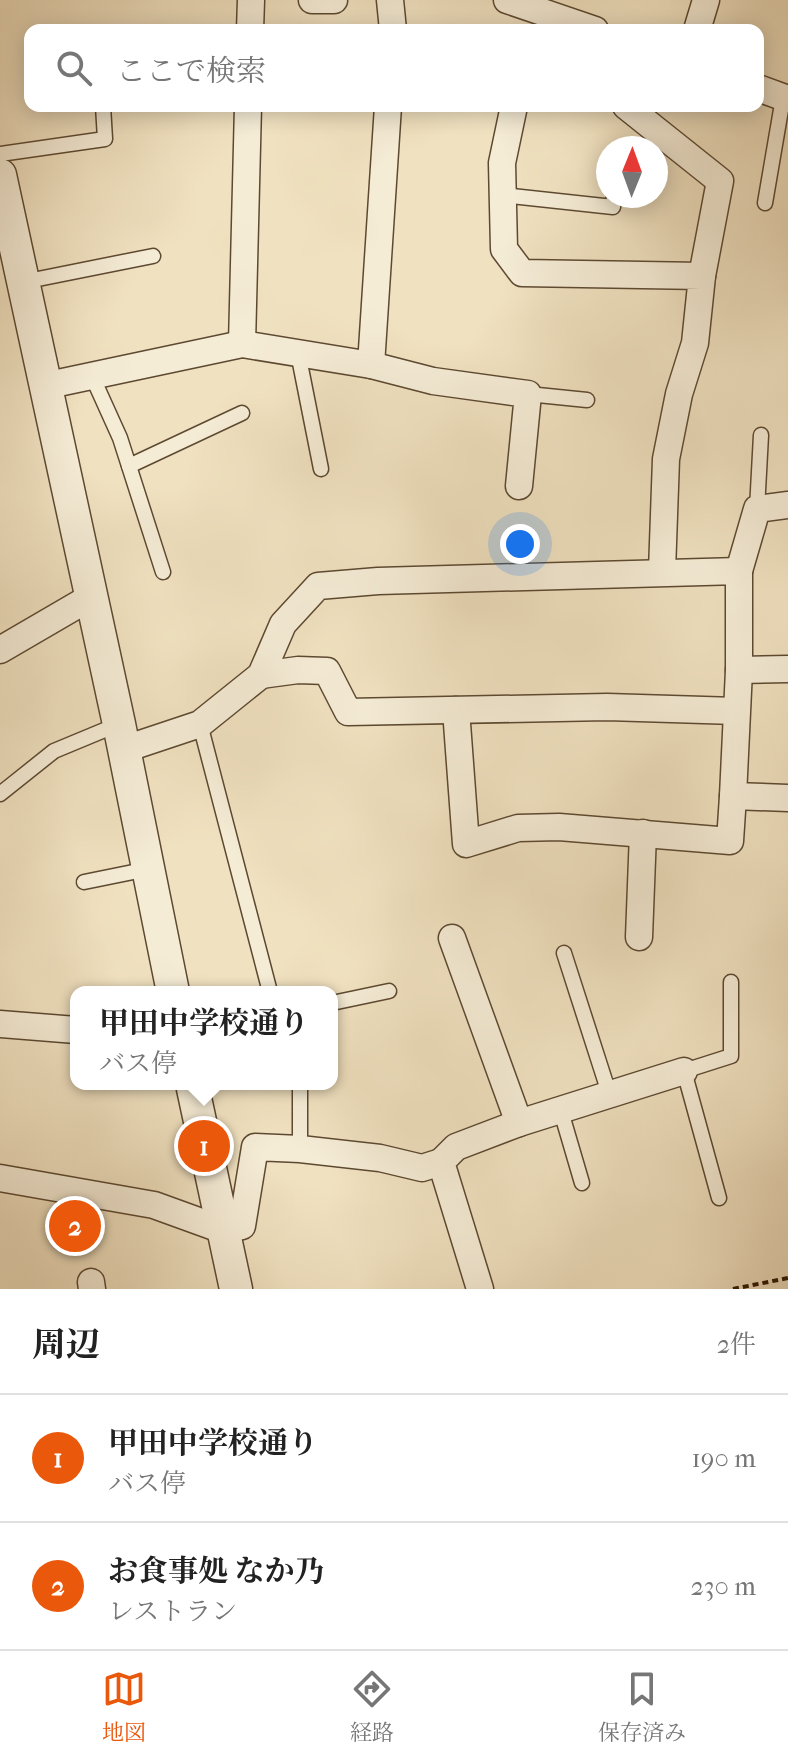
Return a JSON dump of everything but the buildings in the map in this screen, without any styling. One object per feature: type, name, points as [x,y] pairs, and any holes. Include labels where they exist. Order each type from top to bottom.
[{"type":"street","points":[[250,24],[251,0]]},
{"type":"street","points":[[312,0],[334,0]]},
{"type":"street","points":[[390,0],[392,24]]},
{"type":"street","points":[[507,0],[534,20],[558,24]]},
{"type":"street","points":[[699,24],[706,0]]},
{"type":"street","points":[[242,344],[248,112]]},
{"type":"street","points":[[371,365],[388,112]]},
{"type":"street","points":[[513,112],[502,163],[504,249],[522,273],[702,276]]},
{"type":"street","points":[[634,112],[720,181],[702,276],[695,343],[679,394],[666,459],[662,571]]},
{"type":"street","points":[[0,175],[13,264],[44,386],[122,737],[172,986]]},
{"type":"street","points":[[44,386],[242,344],[371,365],[433,381],[528,394],[519,486]]},
{"type":"street","points":[[456,710],[466,844],[518,828],[559,827],[730,841],[739,670],[739,571],[757,509],[788,505]]},
{"type":"street","points":[[122,737],[200,724],[261,675],[283,624],[318,586],[378,581],[739,571]]},
{"type":"street","points":[[0,650],[91,597]]},
{"type":"street","points":[[739,670],[788,669]]},
{"type":"street","points":[[261,675],[298,670],[327,671],[348,712],[607,707],[736,711]]},
{"type":"street","points":[[733,796],[788,798]]},
{"type":"street","points":[[639,937],[643,833]]},
{"type":"street","points":[[452,938],[519,1123]]},
{"type":"street","points":[[0,1024],[70,1030]]},
{"type":"street","points":[[0,1178],[154,1205],[223,1230],[242,1226],[255,1147],[380,1158],[422,1168],[441,1162],[456,1147],[519,1123],[684,1071]]},
{"type":"street","points":[[193,1090],[236,1289]]},
{"type":"street","points":[[441,1162],[480,1289]]},
{"type":"lane","points":[[765,203],[776,95]]},
{"type":"lane","points":[[0,154],[105,139],[103,112]]},
{"type":"lane","points":[[502,195],[596,205]]},
{"type":"lane","points":[[13,264],[153,256]]},
{"type":"lane","points":[[298,353],[321,469]]},
{"type":"lane","points":[[92,376],[120,438],[163,572]]},
{"type":"lane","points":[[528,394],[587,400]]},
{"type":"lane","points":[[129,466],[242,413]]},
{"type":"lane","points":[[757,509],[761,435]]},
{"type":"lane","points":[[200,724],[268,986]]},
{"type":"lane","points":[[0,794],[54,751],[122,737]]},
{"type":"lane","points":[[84,882],[148,869]]},
{"type":"lane","points":[[564,953],[609,1093]]},
{"type":"lane","points":[[719,1198],[684,1071],[731,1056],[731,982]]},
{"type":"lane","points":[[338,1002],[389,991]]},
{"type":"lane","points":[[300,1090],[300,1149]]},
{"type":"lane","points":[[560,1108],[582,1183]]},
{"type":"path","points":[[733,1289],[788,1278]]},
{"type":"place","name":"甲田中学校通り","points":[[204,1146]]},
{"type":"place","name":"お食事処 なか乃","points":[[75,1226]]}]
